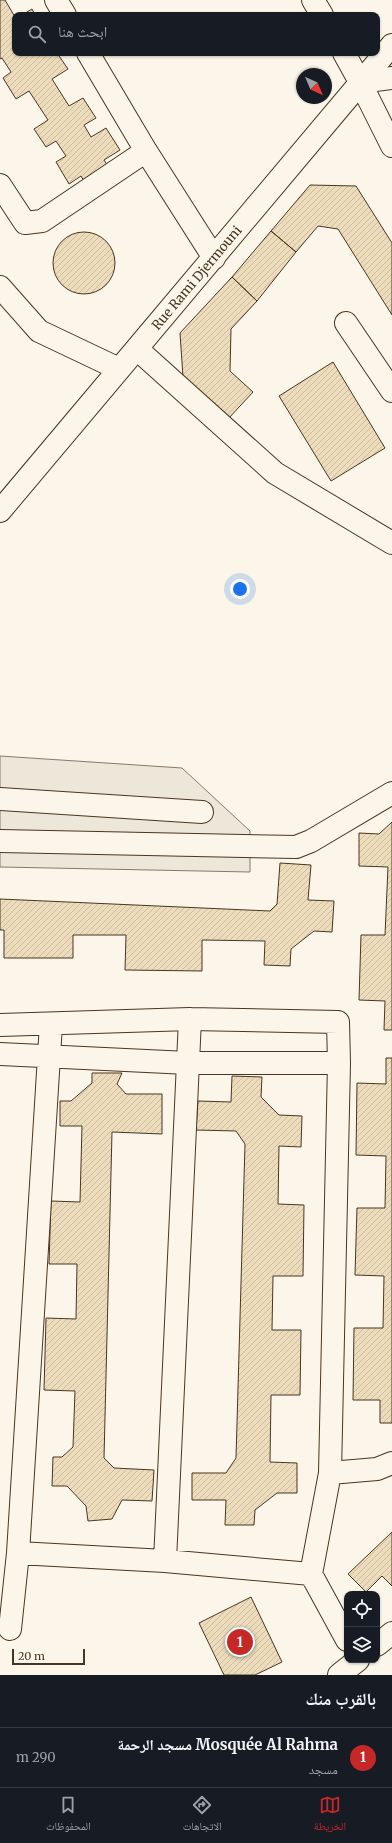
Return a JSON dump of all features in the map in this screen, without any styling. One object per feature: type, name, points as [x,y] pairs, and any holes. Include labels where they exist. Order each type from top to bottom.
[{"type":"street","points":[[56,0],[63,12]]},
{"type":"street","points":[[313,0],[320,12]]},
{"type":"street","name":"Rue Rami Djermouni","points":[[0,511],[392,45]]},
{"type":"street","points":[[90,56],[146,151],[214,258]]},
{"type":"street","points":[[346,56],[392,146]]},
{"type":"street","points":[[360,82],[392,78]]},
{"type":"street","points":[[0,185],[25,223],[42,221],[146,151]]},
{"type":"street","points":[[0,287],[38,331],[120,369]]},
{"type":"street","points":[[346,323],[392,391]]},
{"type":"street","points":[[137,349],[275,473],[392,543]]},
{"type":"street","points":[[0,841],[296,847],[311,841],[392,793]]},
{"type":"street","points":[[0,799],[202,812]]},
{"type":"street","points":[[165,1561],[190,1019]]},
{"type":"street","points":[[0,1025],[190,1019],[338,1022],[339,1063],[330,1473],[311,1574],[344,1634]]},
{"type":"street","points":[[10,1629],[18,1553],[51,1024]]},
{"type":"street","points":[[0,1054],[49,1055],[188,1063],[339,1063]]},
{"type":"street","points":[[330,1473],[377,1469],[392,1463]]},
{"type":"street","points":[[18,1553],[165,1561],[311,1574]]},
{"type":"street","points":[[380,1643],[392,1633]]},
{"type":"street","points":[[339,1675],[354,1663]]},
{"type":"shaded area","points":[[0,756],[182,768],[250,831],[250,872],[0,867]]},
{"type":"building","points":[[0,0],[5,0],[12,12],[12,56],[59,56],[68,69],[52,79],[69,106],[83,98],[96,118],[84,125],[91,137],[106,128],[120,150],[104,160],[111,171],[87,186],[81,176],[69,184],[56,162],[66,156],[56,141],[46,147],[34,129],[48,120],[29,91],[16,99],[3,78],[11,72],[2,58],[0,59]]},
{"type":"building","points":[[310,185],[356,186],[392,243],[392,315],[338,229],[318,226],[296,252],[271,231]]},
{"type":"building","points":[[271,231],[296,252],[257,301],[232,277]]},
{"type":"building","points":[[78,232],[90,232],[106,241],[113,251],[115,263],[113,275],[106,285],[90,294],[78,294],[67,289],[58,280],[53,269],[53,257],[58,246],[67,237]]},
{"type":"building","points":[[232,277],[257,301],[231,329],[230,371],[253,392],[228,419],[183,377],[180,333]]},
{"type":"building","points":[[333,362],[385,448],[331,481],[279,396]]},
{"type":"building","points":[[392,822],[392,1030],[384,1030],[385,1001],[359,1000],[361,935],[385,935],[388,867],[359,866],[359,833],[379,834]]},
{"type":"building","points":[[280,863],[311,865],[308,900],[334,901],[332,932],[314,931],[291,949],[290,966],[264,965],[265,941],[202,940],[202,971],[125,970],[126,935],[73,935],[73,958],[4,958],[4,930],[0,930],[0,899],[270,911],[277,904]]},
{"type":"building","points":[[386,1058],[392,1058],[392,1423],[380,1423],[380,1400],[353,1400],[354,1328],[383,1328],[384,1276],[355,1275],[357,1208],[385,1208],[386,1156],[356,1155],[357,1083],[386,1084]]},
{"type":"building","points":[[92,1073],[122,1073],[117,1084],[126,1094],[162,1094],[162,1134],[112,1132],[104,1458],[114,1468],[154,1470],[152,1501],[122,1500],[112,1519],[88,1521],[86,1506],[67,1486],[52,1486],[53,1457],[62,1457],[73,1447],[75,1391],[44,1390],[46,1318],[76,1319],[77,1264],[49,1264],[51,1201],[80,1202],[82,1126],[60,1126],[60,1101],[71,1101],[92,1083]]},
{"type":"building","points":[[232,1076],[262,1077],[261,1097],[279,1115],[302,1116],[301,1147],[279,1146],[278,1204],[304,1205],[303,1276],[273,1276],[272,1330],[301,1330],[300,1395],[271,1395],[270,1462],[297,1463],[297,1493],[277,1493],[255,1510],[254,1525],[225,1525],[226,1500],[192,1500],[192,1473],[226,1473],[236,1458],[245,1144],[236,1131],[196,1130],[198,1101],[231,1102]]},
{"type":"building","points":[[392,1532],[392,1586],[382,1576],[367,1591],[365,1591],[348,1574]]},
{"type":"building","points":[[251,1597],[282,1662],[255,1675],[224,1675],[199,1623]]},
{"type":"place","name":"Mosquée Al Rahma مسجد الرحمة","points":[[240,1642]]}]
